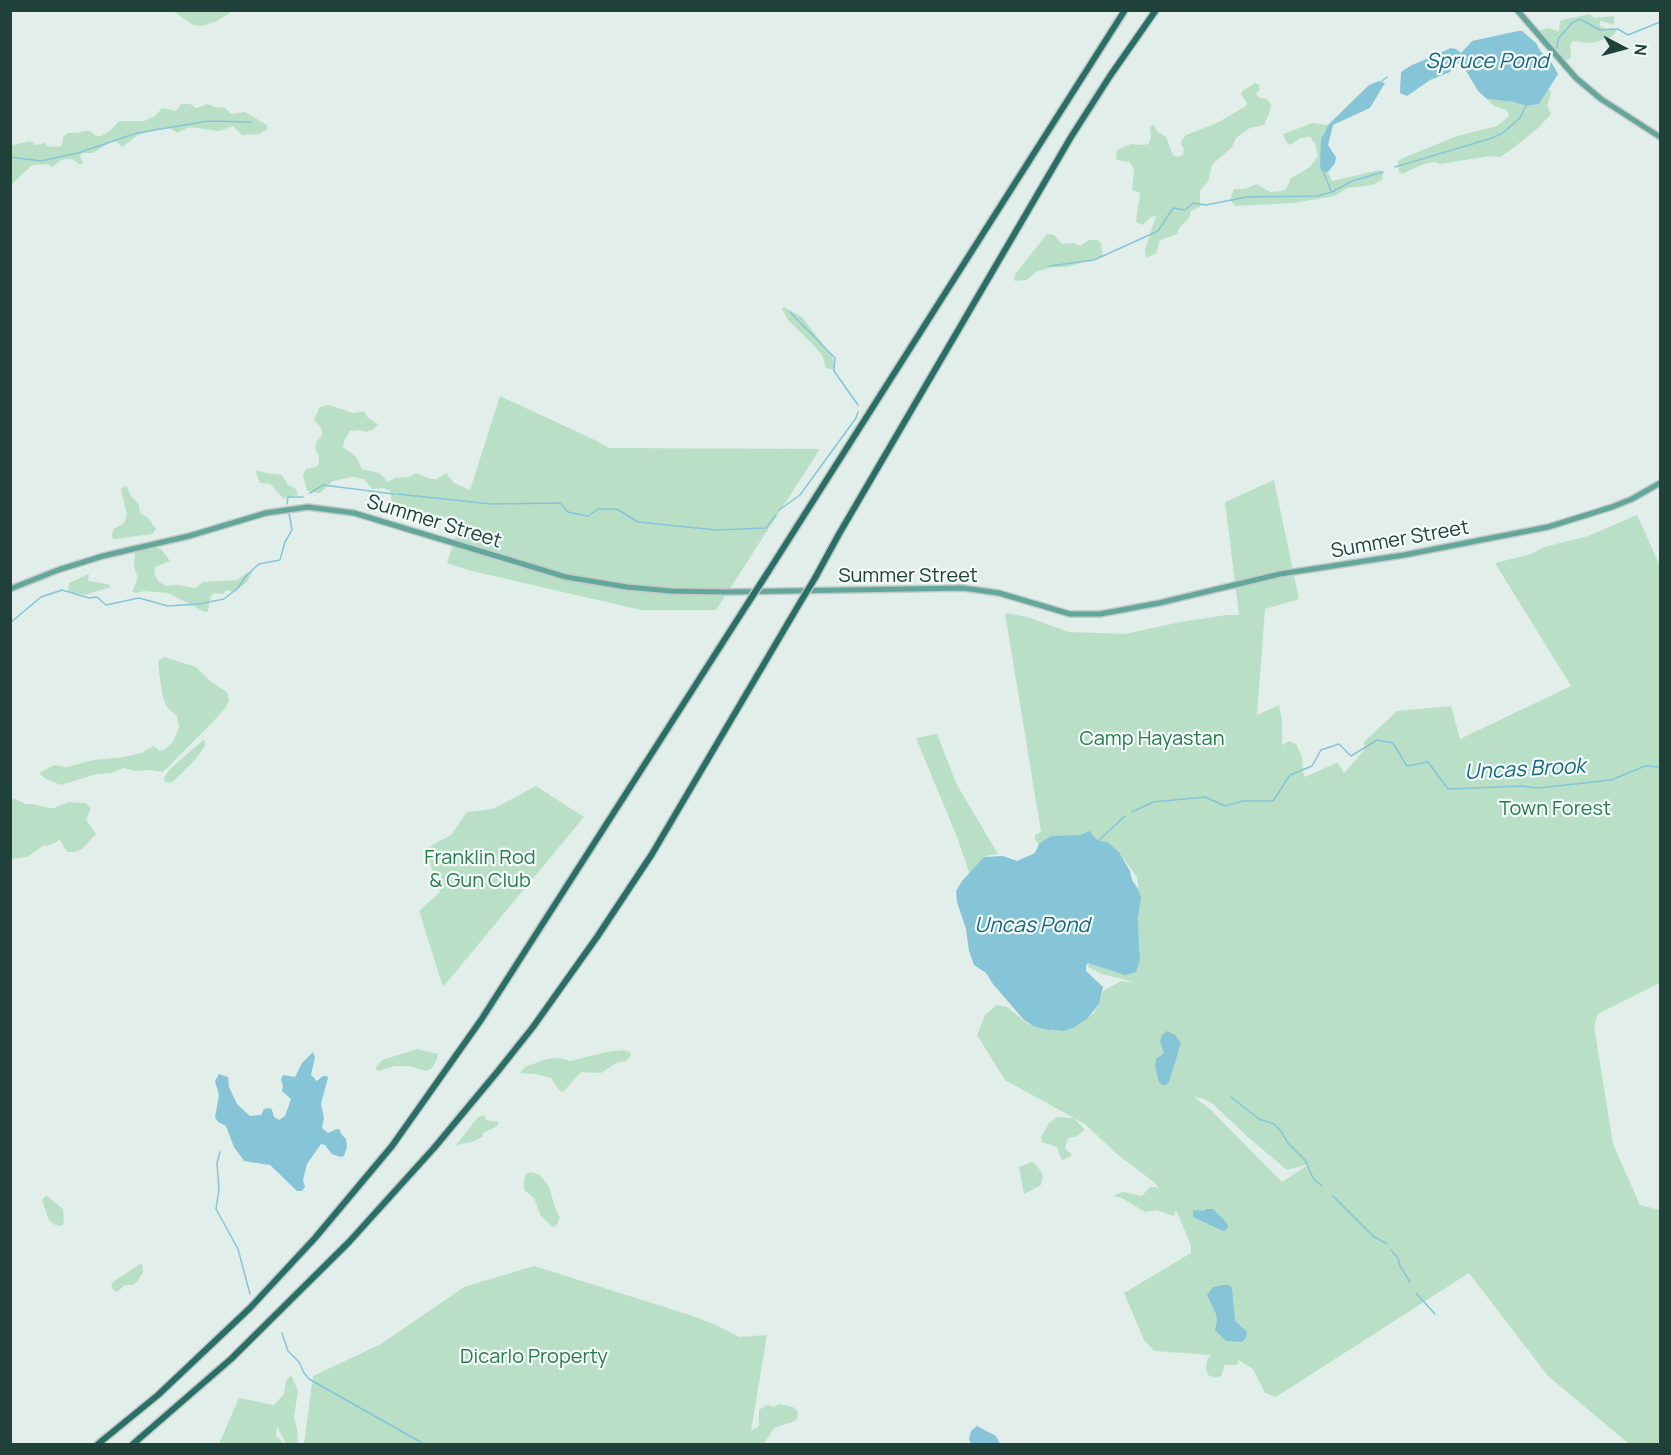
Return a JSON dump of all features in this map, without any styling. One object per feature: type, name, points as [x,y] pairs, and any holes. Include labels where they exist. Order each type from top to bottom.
[{"type":"highway","points":[[98,1444],[158,1395],[250,1308],[315,1238],[380,1161],[428,1097],[481,1020],[1125,10]]},
{"type":"highway","points":[[133,1444],[231,1359],[349,1242],[434,1148],[533,1027],[652,854],[1071,137],[1156,10]]},
{"type":"main road","points":[[1516,10],[1576,78],[1601,99],[1660,137]]},
{"type":"main road","name":"Summer Street","points":[[10,589],[76,564],[189,536],[281,509],[308,507],[329,508],[367,517],[566,578],[627,587],[727,592],[966,588],[1013,596],[1070,614],[1100,614],[1160,603],[1280,574],[1396,556],[1548,527],[1612,507],[1660,483]]},
{"type":"green space","points":[[173,11],[233,11],[217,21],[201,26],[193,25]]},
{"type":"green space","points":[[1590,14],[1594,18],[1614,16],[1614,25],[1601,21],[1599,25],[1617,31],[1611,37],[1592,43],[1573,41],[1570,45],[1571,57],[1568,60],[1563,59],[1539,33],[1547,28],[1559,31],[1562,20]]},
{"type":"green space","points":[[1255,83],[1260,89],[1256,94],[1260,98],[1267,99],[1271,104],[1264,125],[1250,128],[1236,138],[1232,147],[1212,165],[1208,182],[1200,190],[1200,207],[1191,211],[1189,218],[1177,234],[1160,240],[1156,253],[1146,258],[1145,250],[1156,216],[1151,217],[1143,225],[1136,222],[1140,193],[1132,190],[1134,170],[1130,162],[1116,160],[1117,150],[1131,144],[1148,144],[1151,138],[1150,128],[1153,124],[1158,132],[1166,137],[1173,155],[1177,157],[1183,155],[1184,149],[1181,144],[1186,135],[1217,123],[1246,106],[1247,103],[1241,92]]},
{"type":"green space","points":[[1550,89],[1551,94],[1547,105],[1551,114],[1538,128],[1500,157],[1490,156],[1441,164],[1435,162],[1424,164],[1402,174],[1399,172],[1398,161],[1403,158],[1457,136],[1497,126],[1508,117],[1506,110],[1494,106],[1487,99],[1514,102],[1526,106],[1539,104]]},
{"type":"green space","points":[[181,104],[190,104],[196,108],[208,104],[225,108],[231,114],[245,112],[267,125],[268,129],[259,134],[242,135],[233,126],[219,131],[189,127],[177,133],[168,127],[138,135],[122,147],[116,141],[112,141],[93,153],[82,153],[81,165],[72,159],[67,159],[61,160],[52,167],[47,164],[32,165],[11,185],[11,147],[13,145],[30,141],[36,145],[45,143],[47,146],[58,147],[62,145],[63,137],[68,133],[90,131],[96,136],[101,136],[119,121],[144,121],[155,116],[162,108],[176,111]]},
{"type":"green space","points":[[1312,123],[1328,125],[1323,134],[1320,168],[1328,172],[1332,181],[1379,170],[1383,172],[1382,180],[1373,185],[1347,188],[1335,196],[1294,203],[1235,206],[1230,200],[1234,189],[1245,189],[1256,184],[1271,192],[1282,191],[1286,189],[1291,178],[1310,167],[1318,156],[1315,143],[1310,137],[1301,138],[1290,145],[1283,134]]},
{"type":"green space","points":[[1047,234],[1054,235],[1062,244],[1074,243],[1080,246],[1089,240],[1097,240],[1101,243],[1103,256],[1067,267],[1052,267],[1036,272],[1027,280],[1015,281],[1016,273]]},
{"type":"green space","points":[[784,307],[802,317],[831,355],[835,364],[833,370],[826,368],[822,355],[788,320],[782,309]]},
{"type":"green space","points":[[500,396],[609,448],[820,449],[716,610],[641,610],[472,571],[447,563],[461,520],[404,509],[392,501],[390,491],[384,488],[372,489],[364,479],[353,477],[333,481],[320,493],[307,491],[303,475],[306,469],[319,464],[319,456],[315,449],[322,435],[322,430],[314,419],[320,407],[329,405],[353,413],[364,411],[368,418],[378,424],[374,429],[366,432],[350,431],[344,441],[343,447],[357,458],[362,469],[379,473],[388,482],[416,473],[436,479],[446,473],[454,483],[470,490]]},
{"type":"green space","points":[[257,470],[282,475],[288,485],[296,489],[298,495],[284,499],[270,484],[260,483]]},
{"type":"green space","points":[[1274,480],[1299,599],[1265,609],[1257,715],[1279,705],[1282,720],[1282,745],[1289,741],[1296,744],[1302,757],[1305,777],[1336,763],[1344,773],[1365,749],[1364,742],[1397,711],[1451,706],[1460,739],[1571,686],[1495,563],[1588,536],[1637,515],[1660,566],[1660,983],[1598,1014],[1594,1026],[1613,1144],[1640,1205],[1660,1210],[1660,1444],[1629,1444],[1548,1376],[1469,1273],[1276,1397],[1265,1393],[1253,1369],[1237,1359],[1239,1363],[1225,1365],[1221,1376],[1216,1378],[1208,1375],[1206,1369],[1207,1360],[1211,1355],[1154,1351],[1144,1340],[1124,1293],[1191,1253],[1191,1245],[1177,1212],[1175,1211],[1174,1216],[1156,1210],[1145,1212],[1122,1198],[1113,1196],[1123,1192],[1142,1196],[1150,1187],[1159,1189],[1155,1183],[1117,1154],[1085,1124],[1005,1080],[977,1035],[985,1015],[997,1005],[1007,1007],[1028,1024],[1053,1031],[1073,1028],[1094,1013],[1103,991],[1121,981],[1134,982],[1102,974],[1088,967],[1089,960],[1136,966],[1140,951],[1138,919],[1140,901],[1137,877],[1118,851],[1104,841],[1097,840],[1091,832],[1043,845],[1035,840],[1035,835],[1041,832],[1005,613],[1027,617],[1069,632],[1124,634],[1181,622],[1239,615],[1225,502]],"holes":[[[1194,1097],[1213,1104],[1287,1170],[1309,1164],[1282,1182],[1211,1110]]]},
{"type":"green space","points":[[127,486],[131,496],[139,505],[140,513],[148,518],[156,529],[152,534],[113,539],[114,529],[124,523],[127,515],[121,490]]},
{"type":"green space","points":[[148,546],[161,549],[170,561],[155,567],[154,574],[159,582],[167,586],[196,588],[203,582],[237,580],[250,571],[252,573],[247,582],[234,592],[227,590],[223,594],[214,593],[210,598],[208,611],[205,612],[168,593],[132,592],[138,578],[134,567],[135,552]]},
{"type":"green space","points":[[89,574],[88,581],[108,584],[111,587],[85,595],[68,592],[69,583]]},
{"type":"green space","points":[[164,657],[196,667],[210,681],[227,692],[229,700],[212,723],[163,772],[135,771],[124,768],[61,785],[46,779],[39,773],[54,765],[67,767],[93,760],[124,757],[141,753],[154,746],[160,751],[173,742],[179,727],[177,716],[167,707],[163,698],[158,661]]},
{"type":"green space","points":[[937,734],[957,785],[998,854],[985,856],[970,875],[957,837],[916,738]]},
{"type":"green space","points":[[203,740],[205,746],[195,760],[175,780],[170,783],[165,782],[164,778],[168,771]]},
{"type":"green space","name":"Franklin Rod & Gun Club","points":[[536,786],[584,817],[443,987],[419,911],[440,892],[425,849],[451,835],[467,812],[493,809]]},
{"type":"green space","points":[[14,798],[25,804],[49,808],[69,802],[85,803],[91,808],[86,820],[96,834],[82,849],[75,852],[67,852],[60,840],[43,846],[27,857],[11,859],[10,802]]},
{"type":"green space","points":[[417,1049],[438,1054],[432,1068],[426,1071],[409,1066],[395,1066],[379,1071],[375,1069],[382,1060]]},
{"type":"green space","points":[[624,1050],[630,1052],[631,1055],[626,1061],[616,1063],[601,1073],[581,1072],[563,1092],[551,1078],[520,1073],[525,1067],[547,1059],[560,1058],[570,1061]]},
{"type":"green space","points":[[484,1115],[486,1120],[499,1122],[497,1126],[483,1133],[483,1136],[475,1141],[456,1145],[478,1117]]},
{"type":"green space","points":[[1057,1117],[1074,1118],[1085,1130],[1075,1137],[1068,1138],[1065,1148],[1072,1155],[1063,1160],[1057,1147],[1042,1142],[1041,1137],[1049,1123]]},
{"type":"green space","points":[[1031,1162],[1041,1171],[1043,1177],[1041,1185],[1024,1194],[1019,1167]]},
{"type":"green space","points":[[531,1172],[540,1175],[549,1187],[560,1218],[556,1226],[553,1227],[541,1216],[534,1198],[524,1190],[526,1174]]},
{"type":"green space","points":[[46,1195],[63,1209],[62,1226],[55,1225],[49,1220],[42,1200]]},
{"type":"green space","points":[[142,1263],[143,1272],[137,1282],[125,1285],[117,1292],[114,1291],[111,1285],[114,1281]]},
{"type":"green space","name":"Dicarlo Property","points":[[534,1266],[690,1315],[739,1337],[767,1335],[751,1431],[759,1426],[759,1410],[766,1405],[774,1407],[779,1404],[793,1407],[798,1417],[795,1421],[774,1428],[764,1444],[304,1444],[313,1376],[381,1344],[464,1287]]},
{"type":"green space","points":[[291,1375],[298,1391],[294,1417],[298,1444],[286,1444],[277,1426],[276,1436],[285,1444],[219,1444],[239,1398],[274,1405],[284,1394],[286,1381]]},
{"type":"water","name":"Spruce Pond","points":[[1522,31],[1536,43],[1541,52],[1549,58],[1558,74],[1539,104],[1526,106],[1514,102],[1487,99],[1478,91],[1462,64],[1456,64],[1450,72],[1430,80],[1407,96],[1400,93],[1401,72],[1410,66],[1451,48],[1461,53],[1472,41]]},
{"type":"water","points":[[1379,81],[1385,83],[1370,108],[1333,125],[1328,145],[1336,157],[1335,163],[1328,172],[1323,172],[1320,168],[1321,139],[1328,125],[1369,85]]},
{"type":"water","name":"Uncas Pond","points":[[1090,831],[1097,840],[1107,842],[1119,852],[1138,889],[1141,897],[1138,919],[1140,959],[1136,972],[1125,975],[1088,963],[1086,971],[1103,987],[1099,1004],[1087,1019],[1073,1028],[1064,1031],[1048,1030],[1033,1026],[1024,1020],[986,973],[974,965],[956,891],[984,857],[1003,856],[1017,861],[1035,853],[1039,844],[1051,836],[1080,835]]},
{"type":"water","points":[[1167,1031],[1175,1035],[1181,1043],[1169,1082],[1163,1085],[1159,1082],[1155,1066],[1156,1059],[1164,1053],[1160,1041],[1162,1035]]},
{"type":"water","points":[[313,1052],[315,1057],[311,1075],[317,1081],[323,1076],[328,1078],[321,1104],[324,1118],[322,1128],[328,1133],[340,1130],[346,1139],[347,1147],[344,1156],[340,1157],[332,1154],[325,1145],[321,1144],[307,1164],[303,1180],[305,1187],[302,1191],[297,1191],[270,1165],[244,1161],[234,1147],[226,1126],[218,1122],[215,1117],[219,1095],[215,1081],[219,1074],[228,1077],[229,1087],[237,1104],[250,1116],[261,1115],[264,1109],[270,1108],[274,1117],[279,1120],[285,1116],[291,1099],[282,1091],[283,1075],[295,1077],[302,1063]]},
{"type":"water","points":[[1213,1209],[1226,1222],[1228,1226],[1226,1230],[1223,1231],[1193,1217],[1193,1210]]},
{"type":"water","points":[[1229,1285],[1232,1288],[1235,1321],[1247,1332],[1242,1342],[1226,1341],[1215,1330],[1216,1314],[1207,1295],[1213,1287]]},
{"type":"water","points":[[977,1426],[996,1436],[1000,1444],[971,1444],[969,1439],[971,1431]]},
{"type":"waterway","points":[[1557,48],[1558,39],[1572,23],[1580,19],[1600,30],[1618,29],[1628,35],[1660,22]]},
{"type":"waterway","points":[[1382,81],[1387,77]]},
{"type":"waterway","points":[[1395,167],[1503,133],[1520,118],[1526,105]]},
{"type":"waterway","points":[[10,157],[41,161],[78,153],[137,133],[209,121],[251,122]]},
{"type":"waterway","points":[[1323,171],[1331,191]]},
{"type":"waterway","points":[[1050,266],[1094,260],[1158,231],[1173,208],[1185,210],[1193,203],[1206,205],[1247,197],[1317,196],[1332,192],[1352,181],[1383,172]]},
{"type":"waterway","points":[[790,312],[835,358],[834,371],[858,405]]},
{"type":"waterway","points":[[779,510],[800,495],[858,412]]},
{"type":"waterway","points":[[310,493],[323,485],[394,494]]},
{"type":"waterway","points":[[397,494],[491,504],[560,503],[568,512],[588,516],[598,509],[617,509],[638,522],[717,530],[766,528],[776,515]]},
{"type":"waterway","points":[[287,504],[288,497],[303,497]]},
{"type":"waterway","points":[[10,623],[41,597],[62,590],[89,598],[97,597],[106,605],[139,598],[168,606],[199,604],[224,599],[238,588],[246,576],[259,564],[280,560],[285,542],[292,530],[289,513]]},
{"type":"waterway","name":"Uncas Brook","points":[[1132,812],[1153,802],[1205,797],[1225,806],[1243,801],[1273,801],[1290,775],[1312,766],[1321,750],[1339,744],[1351,756],[1377,740],[1393,743],[1407,766],[1428,762],[1448,789],[1522,786],[1539,788],[1611,780],[1645,766],[1660,767]]},
{"type":"waterway","name":"Uncas Brook","points":[[1097,842],[1125,816]]},
{"type":"waterway","points":[[1231,1097],[1259,1119],[1274,1124],[1305,1160],[1313,1178],[1322,1186]]},
{"type":"waterway","points":[[220,1152],[217,1163],[219,1190],[216,1209],[238,1249],[250,1294]]},
{"type":"waterway","points":[[1333,1196],[1373,1236],[1387,1244]]},
{"type":"waterway","points":[[1391,1250],[1398,1258],[1410,1282]]},
{"type":"waterway","points":[[1416,1293],[1435,1314]]},
{"type":"waterway","points":[[282,1333],[288,1351],[299,1362],[309,1379],[424,1444]]},
{"type":"park label","name":"Camp Hayastan","points":[[1152,739]]},
{"type":"park label","name":"Town Forest","points":[[1555,809]]}]
